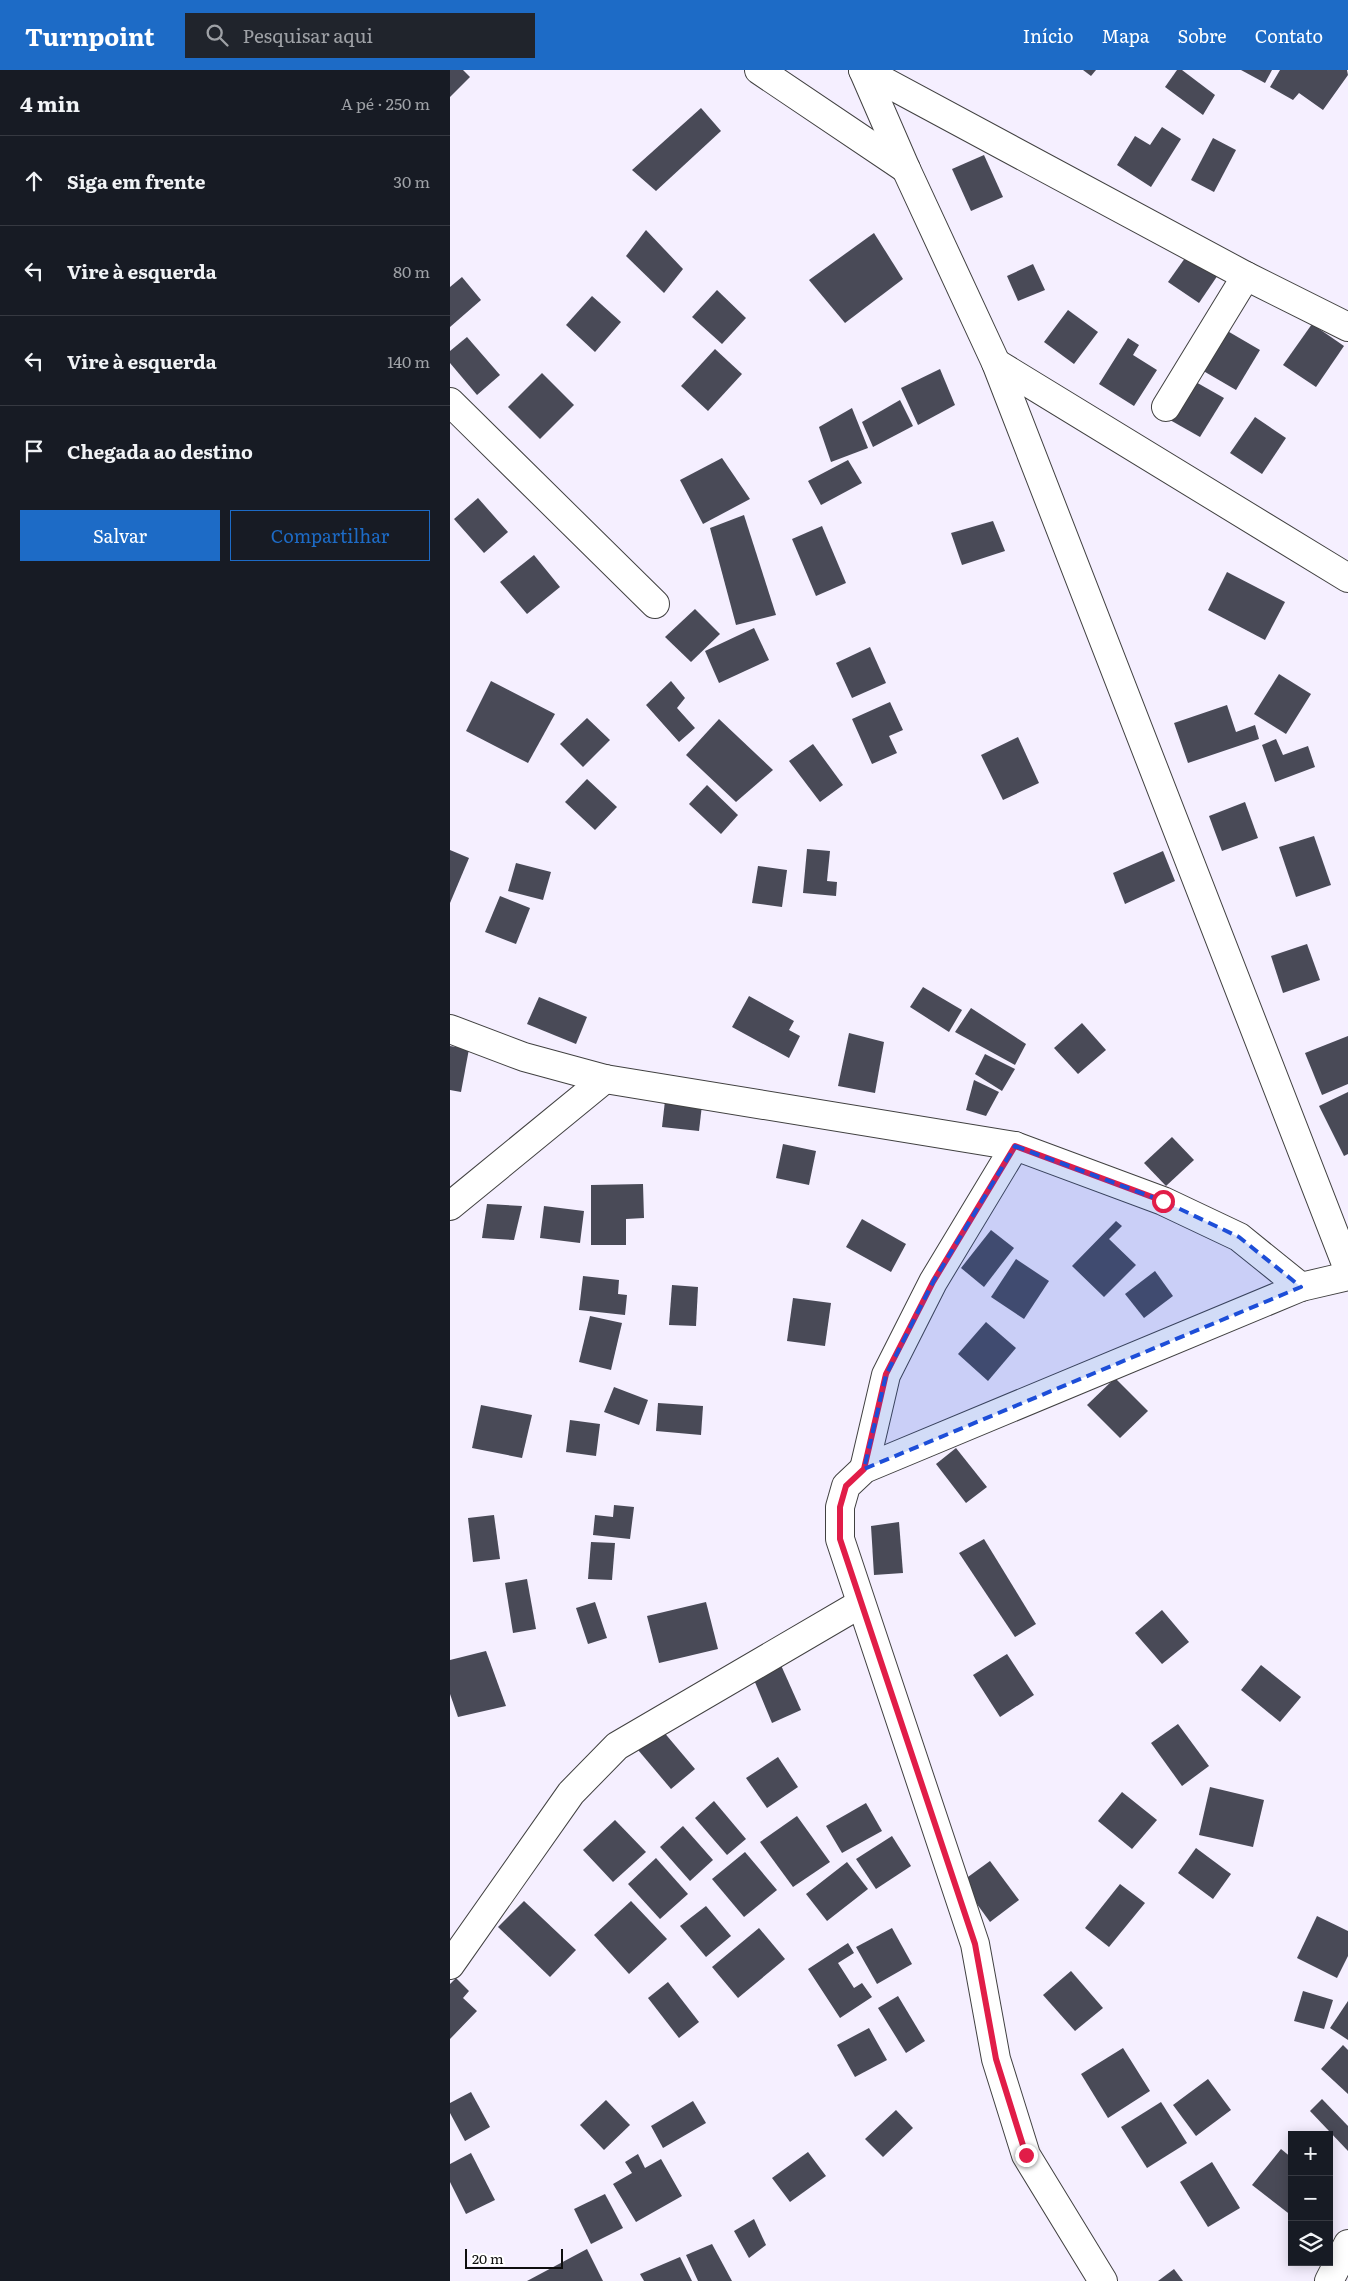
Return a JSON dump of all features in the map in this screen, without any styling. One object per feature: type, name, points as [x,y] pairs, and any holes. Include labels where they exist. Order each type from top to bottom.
[{"type":"street","points":[[758,70],[906,169]]},
{"type":"street","points":[[863,70],[906,169],[996,363],[1348,1269]]},
{"type":"street","points":[[863,70],[1246,276],[1348,327]]},
{"type":"street","points":[[1166,407],[1246,276]]},
{"type":"street","points":[[996,363],[1348,578]]},
{"type":"street","points":[[450,402],[655,604]]},
{"type":"street","points":[[450,1029],[524,1057],[605,1079],[1015,1146],[1163,1201],[1239,1237],[1301,1288]]},
{"type":"street","points":[[450,1206],[605,1079]]},
{"type":"street","points":[[864,1469],[886,1374],[933,1282],[1015,1146]]},
{"type":"street","points":[[1103,2281],[1026,2155],[996,2059],[975,1944],[860,1604],[840,1539],[840,1507],[846,1486],[864,1469],[1301,1288],[1348,1276]]},
{"type":"street","points":[[450,1965],[571,1793],[617,1746],[860,1604]]},
{"type":"street","points":[[1329,2281],[1348,2244]]},
{"type":"highlighted area","points":[[1015,1146],[1163,1201],[1239,1237],[1301,1287],[864,1469],[886,1375],[933,1282]]},
{"type":"building","points":[[450,70],[463,70],[470,77],[450,97]]},
{"type":"building","points":[[1083,70],[1096,70],[1091,76]]},
{"type":"building","points":[[1177,70],[1182,70],[1215,95],[1203,115],[1165,87]]},
{"type":"building","points":[[1241,70],[1272,70],[1265,83]]},
{"type":"building","points":[[1280,70],[1347,70],[1348,75],[1323,110],[1299,93],[1293,100],[1270,87]]},
{"type":"building","points":[[701,108],[721,131],[656,191],[632,170]]},
{"type":"building","points":[[1162,127],[1181,139],[1151,187],[1117,165],[1135,136],[1150,145]]},
{"type":"building","points":[[1213,138],[1236,150],[1214,192],[1191,180]]},
{"type":"building","points":[[984,155],[1003,197],[971,211],[952,169]]},
{"type":"building","points":[[646,230],[683,269],[664,293],[626,256]]},
{"type":"building","points":[[874,233],[903,279],[845,323],[809,280]]},
{"type":"building","points":[[1190,251],[1220,272],[1199,303],[1168,282]]},
{"type":"building","points":[[1033,264],[1045,290],[1018,301],[1007,276]]},
{"type":"building","points":[[462,277],[481,300],[450,327],[450,287]]},
{"type":"building","points":[[717,290],[746,318],[722,344],[692,317]]},
{"type":"building","points":[[592,296],[621,322],[595,352],[566,325]]},
{"type":"building","points":[[1068,310],[1098,332],[1074,364],[1044,342]]},
{"type":"building","points":[[1312,324],[1344,346],[1316,387],[1283,365]]},
{"type":"building","points":[[1224,329],[1260,350],[1236,390],[1200,369]]},
{"type":"building","points":[[467,337],[500,375],[477,395],[450,363],[450,351]]},
{"type":"building","points":[[1128,338],[1139,345],[1133,355],[1157,370],[1134,406],[1099,384]]},
{"type":"building","points":[[715,349],[742,374],[708,411],[681,386]]},
{"type":"building","points":[[940,369],[955,405],[918,425],[901,388]]},
{"type":"building","points":[[542,373],[574,405],[540,439],[508,407]]},
{"type":"building","points":[[1194,381],[1224,398],[1200,437],[1170,420]]},
{"type":"building","points":[[900,400],[913,426],[873,447],[862,422]]},
{"type":"building","points":[[852,408],[868,448],[831,462],[819,427]]},
{"type":"building","points":[[1255,417],[1286,438],[1262,474],[1230,453]]},
{"type":"building","points":[[722,458],[750,499],[703,524],[680,480]]},
{"type":"building","points":[[848,460],[862,483],[821,505],[808,481]]},
{"type":"building","points":[[478,498],[508,532],[484,553],[454,519]]},
{"type":"building","points":[[744,515],[776,615],[736,625],[710,528]]},
{"type":"building","points":[[993,521],[1005,551],[962,565],[951,533]]},
{"type":"building","points":[[822,526],[846,583],[816,596],[792,539]]},
{"type":"building","points":[[534,555],[560,587],[527,614],[500,582]]},
{"type":"building","points":[[1227,572],[1285,602],[1265,640],[1208,610]]},
{"type":"building","points":[[695,609],[720,634],[691,662],[665,637]]},
{"type":"building","points":[[754,628],[769,660],[719,683],[705,651]]},
{"type":"building","points":[[870,647],[886,683],[852,698],[836,663]]},
{"type":"building","points":[[1279,674],[1311,694],[1286,734],[1254,714]]},
{"type":"building","points":[[491,681],[555,714],[528,763],[466,731]]},
{"type":"building","points":[[671,681],[685,698],[677,708],[695,728],[679,742],[646,705]]},
{"type":"building","points":[[890,702],[903,730],[889,736],[897,753],[872,764],[852,719]]},
{"type":"building","points":[[1227,705],[1236,732],[1255,725],[1259,739],[1188,763],[1174,723]]},
{"type":"building","points":[[587,718],[610,740],[583,767],[560,744]]},
{"type":"building","points":[[719,719],[773,770],[736,802],[686,755]]},
{"type":"building","points":[[1018,737],[1039,783],[1003,800],[981,755]]},
{"type":"building","points":[[1276,739],[1283,755],[1308,746],[1315,767],[1275,782],[1262,745]]},
{"type":"building","points":[[813,744],[843,785],[820,802],[789,761]]},
{"type":"building","points":[[587,779],[617,807],[595,830],[565,802]]},
{"type":"building","points":[[707,785],[738,815],[721,834],[689,804]]},
{"type":"building","points":[[1245,802],[1258,838],[1222,851],[1209,816]]},
{"type":"building","points":[[1314,836],[1331,885],[1296,897],[1279,847]]},
{"type":"building","points":[[807,849],[830,851],[827,881],[837,882],[836,896],[803,893]]},
{"type":"building","points":[[450,850],[469,858],[450,903]]},
{"type":"building","points":[[1163,851],[1175,881],[1125,904],[1113,873]]},
{"type":"building","points":[[516,863],[551,872],[543,900],[508,891]]},
{"type":"building","points":[[758,866],[787,870],[782,907],[752,903]]},
{"type":"building","points":[[500,896],[530,908],[516,944],[485,932]]},
{"type":"building","points":[[1307,944],[1320,980],[1283,993],[1271,956]]},
{"type":"building","points":[[923,987],[962,1010],[949,1032],[910,1007]]},
{"type":"building","points":[[749,996],[794,1021],[789,1030],[800,1036],[789,1058],[732,1027]]},
{"type":"building","points":[[539,997],[587,1017],[576,1044],[527,1024]]},
{"type":"building","points":[[971,1008],[1026,1044],[1015,1065],[955,1032]]},
{"type":"building","points":[[1082,1023],[1106,1050],[1078,1074],[1054,1048]]},
{"type":"building","points":[[849,1033],[884,1042],[875,1093],[838,1086]]},
{"type":"building","points":[[1348,1036],[1348,1084],[1322,1095],[1305,1053]]},
{"type":"building","points":[[450,1046],[469,1049],[461,1092],[450,1090]]},
{"type":"building","points":[[985,1054],[1015,1069],[1002,1091],[975,1074]]},
{"type":"building","points":[[974,1080],[999,1092],[986,1116],[966,1110]]},
{"type":"building","points":[[666,1092],[703,1096],[699,1131],[662,1127]]},
{"type":"building","points":[[1348,1092],[1348,1154],[1344,1156],[1319,1106]]},
{"type":"building","points":[[1172,1137],[1194,1160],[1166,1186],[1144,1163]]},
{"type":"building","points":[[783,1144],[816,1151],[809,1185],[776,1178]]},
{"type":"building","points":[[643,1184],[644,1218],[626,1219],[626,1245],[591,1245],[591,1185]]},
{"type":"building","points":[[487,1204],[522,1206],[514,1240],[482,1238]]},
{"type":"building","points":[[544,1206],[584,1211],[580,1243],[540,1238]]},
{"type":"building","points":[[862,1219],[906,1244],[891,1272],[846,1247]]},
{"type":"building","points":[[1116,1221],[1122,1226],[1109,1239],[1136,1265],[1104,1297],[1072,1266]]},
{"type":"building","points":[[991,1230],[1014,1248],[984,1287],[961,1268]]},
{"type":"building","points":[[1016,1259],[1049,1281],[1024,1319],[991,1297]]},
{"type":"building","points":[[1155,1271],[1173,1296],[1144,1318],[1125,1294]]},
{"type":"building","points":[[583,1276],[619,1280],[618,1294],[627,1295],[625,1315],[579,1310]]},
{"type":"building","points":[[672,1285],[698,1287],[696,1326],[669,1325]]},
{"type":"building","points":[[793,1298],[831,1303],[825,1346],[787,1341]]},
{"type":"building","points":[[590,1316],[622,1323],[611,1370],[579,1362]]},
{"type":"building","points":[[986,1322],[1016,1348],[988,1381],[958,1354]]},
{"type":"building","points":[[1115,1378],[1148,1411],[1120,1438],[1087,1405]]},
{"type":"building","points":[[614,1387],[648,1400],[639,1425],[604,1412]]},
{"type":"building","points":[[658,1403],[703,1406],[701,1435],[656,1431]]},
{"type":"building","points":[[481,1405],[532,1415],[522,1458],[472,1448]]},
{"type":"building","points":[[570,1420],[600,1424],[596,1456],[566,1452]]},
{"type":"building","points":[[956,1448],[987,1487],[966,1503],[936,1464]]},
{"type":"building","points":[[614,1505],[634,1507],[630,1539],[593,1535],[595,1515],[613,1517]]},
{"type":"building","points":[[494,1515],[500,1559],[473,1562],[468,1518]]},
{"type":"building","points":[[899,1522],[903,1573],[874,1575],[871,1526]]},
{"type":"building","points":[[984,1539],[1036,1624],[1015,1637],[959,1553]]},
{"type":"building","points":[[591,1542],[615,1543],[612,1580],[588,1579]]},
{"type":"building","points":[[527,1579],[536,1629],[513,1633],[505,1583]]},
{"type":"building","points":[[595,1602],[607,1638],[588,1644],[576,1608]]},
{"type":"building","points":[[706,1602],[718,1649],[659,1663],[647,1616]]},
{"type":"building","points":[[1162,1610],[1189,1642],[1162,1664],[1135,1633]]},
{"type":"building","points":[[486,1651],[506,1706],[458,1717],[450,1694],[450,1660]]},
{"type":"building","points":[[1007,1654],[1034,1695],[1000,1717],[973,1675]]},
{"type":"building","points":[[780,1663],[801,1710],[772,1723],[752,1675]]},
{"type":"building","points":[[1261,1665],[1301,1697],[1280,1722],[1241,1690]]},
{"type":"building","points":[[657,1724],[695,1769],[671,1789],[633,1744]]},
{"type":"building","points":[[1178,1724],[1209,1766],[1182,1786],[1151,1743]]},
{"type":"building","points":[[778,1757],[798,1787],[767,1808],[746,1778]]},
{"type":"building","points":[[1210,1787],[1264,1800],[1253,1847],[1199,1835]]},
{"type":"building","points":[[1122,1792],[1157,1820],[1132,1849],[1098,1821]]},
{"type":"building","points":[[714,1801],[746,1839],[727,1855],[695,1818]]},
{"type":"building","points":[[866,1803],[882,1831],[842,1853],[826,1826]]},
{"type":"building","points":[[797,1816],[830,1862],[793,1887],[760,1842]]},
{"type":"building","points":[[615,1820],[646,1852],[613,1882],[583,1850]]},
{"type":"building","points":[[683,1826],[713,1860],[690,1881],[660,1847]]},
{"type":"building","points":[[892,1836],[911,1866],[876,1889],[856,1859]]},
{"type":"building","points":[[1196,1848],[1231,1874],[1213,1899],[1178,1873]]},
{"type":"building","points":[[745,1852],[777,1890],[744,1917],[712,1879]]},
{"type":"building","points":[[656,1858],[688,1894],[660,1919],[628,1884]]},
{"type":"building","points":[[990,1861],[1019,1900],[990,1922],[961,1882]]},
{"type":"building","points":[[847,1862],[868,1889],[827,1921],[806,1894]]},
{"type":"building","points":[[1120,1884],[1145,1903],[1109,1947],[1085,1928]]},
{"type":"building","points":[[524,1901],[576,1950],[550,1977],[498,1927]]},
{"type":"building","points":[[631,1901],[667,1939],[629,1974],[594,1935]]},
{"type":"building","points":[[706,1906],[731,1936],[706,1957],[680,1926]]},
{"type":"building","points":[[1317,1916],[1348,1931],[1348,1956],[1337,1978],[1297,1958]]},
{"type":"building","points":[[759,1928],[785,1959],[738,1998],[712,1967]]},
{"type":"building","points":[[892,1928],[912,1964],[877,1984],[856,1947]]},
{"type":"building","points":[[848,1943],[854,1953],[838,1963],[854,1988],[862,1983],[872,1997],[840,2018],[808,1969]]},
{"type":"building","points":[[1071,1971],[1103,2008],[1075,2031],[1043,1995]]},
{"type":"building","points":[[456,1978],[469,1991],[463,1998],[477,2011],[450,2039],[450,1984]]},
{"type":"building","points":[[668,1982],[699,2022],[679,2038],[648,1998]]},
{"type":"building","points":[[1303,1991],[1333,2000],[1324,2029],[1294,2021]]},
{"type":"building","points":[[898,1996],[925,2041],[906,2053],[878,2008]]},
{"type":"building","points":[[1348,2001],[1348,2040],[1330,2028]]},
{"type":"building","points":[[869,2028],[887,2060],[855,2077],[837,2045]]},
{"type":"building","points":[[1343,2045],[1348,2050],[1348,2094],[1321,2069]]},
{"type":"building","points":[[1123,2048],[1150,2091],[1108,2118],[1081,2074]]},
{"type":"building","points":[[1208,2079],[1231,2110],[1196,2136],[1173,2105]]},
{"type":"building","points":[[471,2092],[490,2127],[465,2141],[450,2113],[450,2103]]},
{"type":"building","points":[[1322,2099],[1348,2126],[1348,2151],[1333,2135],[1333,2131],[1329,2131],[1310,2111]]},
{"type":"building","points":[[606,2100],[630,2125],[604,2150],[580,2125]]},
{"type":"building","points":[[693,2101],[706,2123],[663,2148],[651,2126]]},
{"type":"building","points":[[1161,2102],[1187,2143],[1147,2168],[1121,2127]]},
{"type":"building","points":[[896,2110],[913,2128],[883,2157],[865,2139]]},
{"type":"building","points":[[1281,2149],[1288,2155],[1288,2213],[1252,2185]]},
{"type":"building","points":[[808,2152],[826,2176],[790,2202],[772,2178]]},
{"type":"building","points":[[471,2153],[495,2200],[466,2214],[450,2182],[450,2164]]},
{"type":"building","points":[[638,2154],[645,2168],[661,2159],[682,2196],[636,2222],[613,2184],[632,2173],[625,2162]]},
{"type":"building","points":[[1212,2162],[1240,2208],[1208,2227],[1180,2182]]},
{"type":"building","points":[[605,2194],[623,2228],[591,2244],[574,2209]]},
{"type":"building","points":[[754,2219],[766,2245],[749,2258],[734,2231]]},
{"type":"building","points":[[712,2244],[732,2281],[698,2281],[686,2255]]},
{"type":"building","points":[[587,2249],[603,2281],[527,2281]]},
{"type":"building","points":[[680,2257],[692,2281],[644,2281],[640,2274]]},
{"type":"building","points":[[1174,2269],[1183,2281],[1158,2281]]},
{"type":"route","points":[[1026,2155],[996,2059],[975,1944],[860,1604],[840,1539],[840,1507],[846,1486],[864,1469],[886,1374],[933,1282],[1015,1146],[1163,1201]]}]
